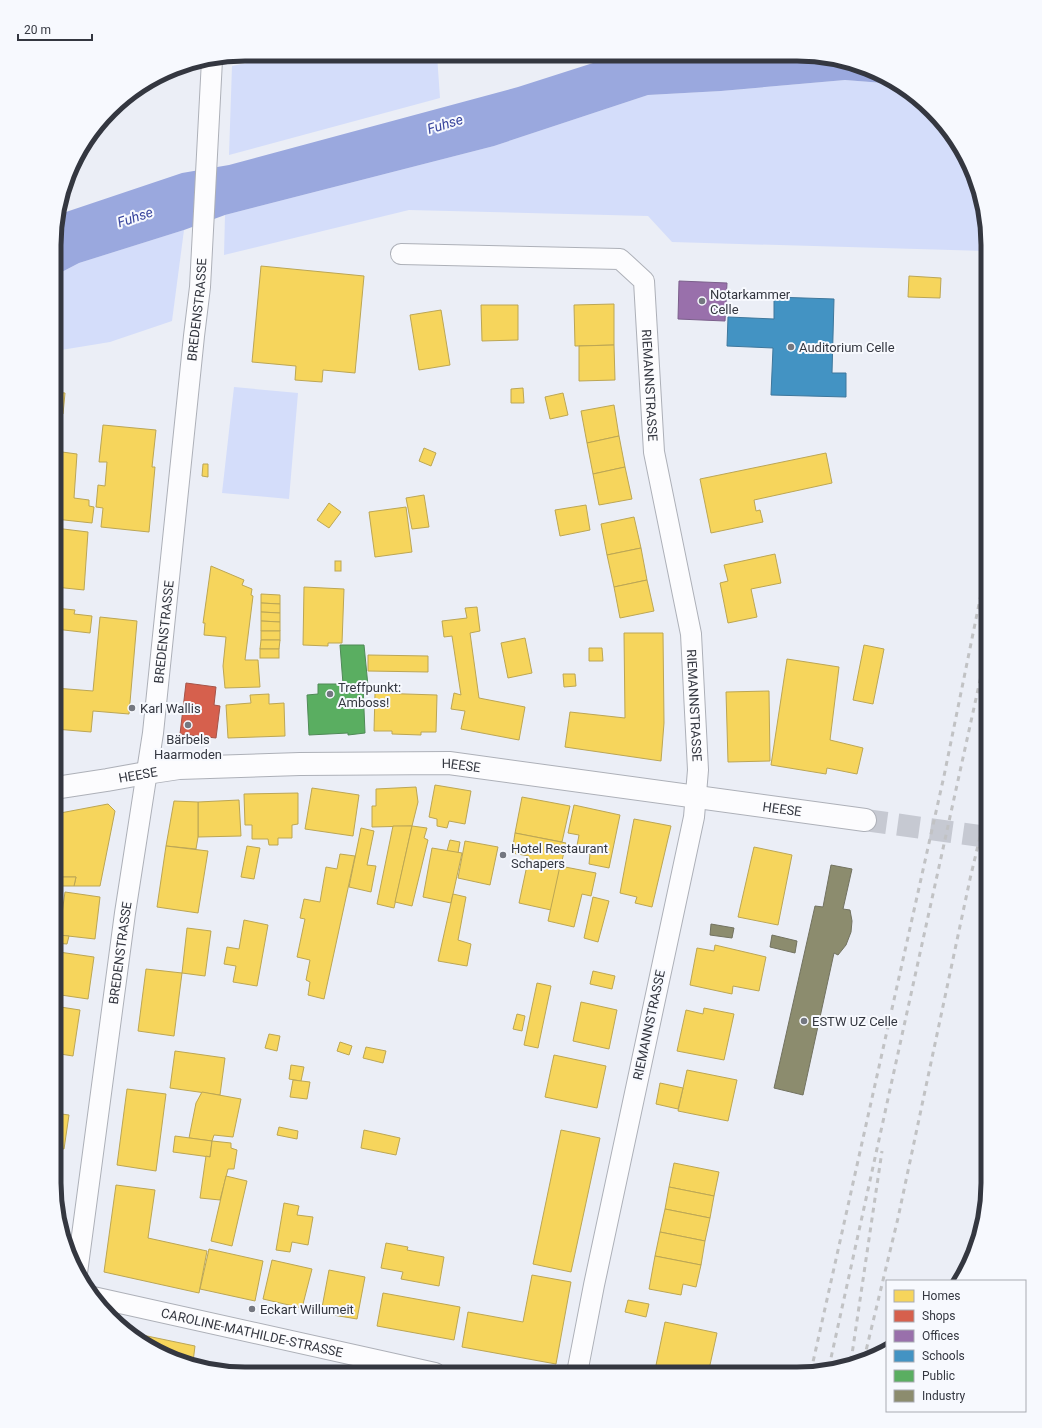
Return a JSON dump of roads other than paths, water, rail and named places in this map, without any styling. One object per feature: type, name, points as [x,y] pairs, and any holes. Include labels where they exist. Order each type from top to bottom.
[{"type":"street","name":"BREDENSTRASSE","points":[[79,1261],[125,913],[153,733],[200,287],[212,65]]},
{"type":"street","name":"RIEMANNSTRASSE","points":[[401,254],[620,259],[644,281],[654,452],[691,634],[698,770],[694,817],[578,1367]]},
{"type":"street","name":"HEESE","points":[[61,787],[187,768],[300,764],[448,763],[865,820]]},
{"type":"street","name":"CAROLINE-MATHILDE-STRASSE","points":[[103,1299],[408,1367]]},
{"type":"water","name":"Fuhse","points":[[599,61],[809,61],[845,67],[884,83],[845,80],[721,91],[648,95],[494,146],[225,215],[184,230],[79,263],[61,272],[61,233],[64,213],[182,173],[229,165],[518,87]]},
{"type":"tunnel","points":[[865,820],[981,836]]},
{"type":"railway","points":[[812,1366],[944,776],[981,594]]},
{"type":"railway","points":[[830,1364],[981,676]]},
{"type":"railway","points":[[865,1354],[898,1218],[981,833]]},
{"type":"railway","points":[[851,1359],[882,1151]]},
{"type":"place","name":"Notarkammer Celle","points":[[702,301]]},
{"type":"place","name":"Auditorium Celle","points":[[791,347]]},
{"type":"place","name":"Treffpunkt: Amboss!","points":[[330,694]]},
{"type":"place","name":"Karl Wallis","points":[[132,708]]},
{"type":"place","name":"Bärbels Haarmoden","points":[[188,725]]},
{"type":"place","name":"Hotel Restaurant Schapers","points":[[503,855]]},
{"type":"place","name":"ESTW UZ Celle","points":[[804,1021]]},
{"type":"place","name":"Eckart Willumeit","points":[[252,1309]]}]
